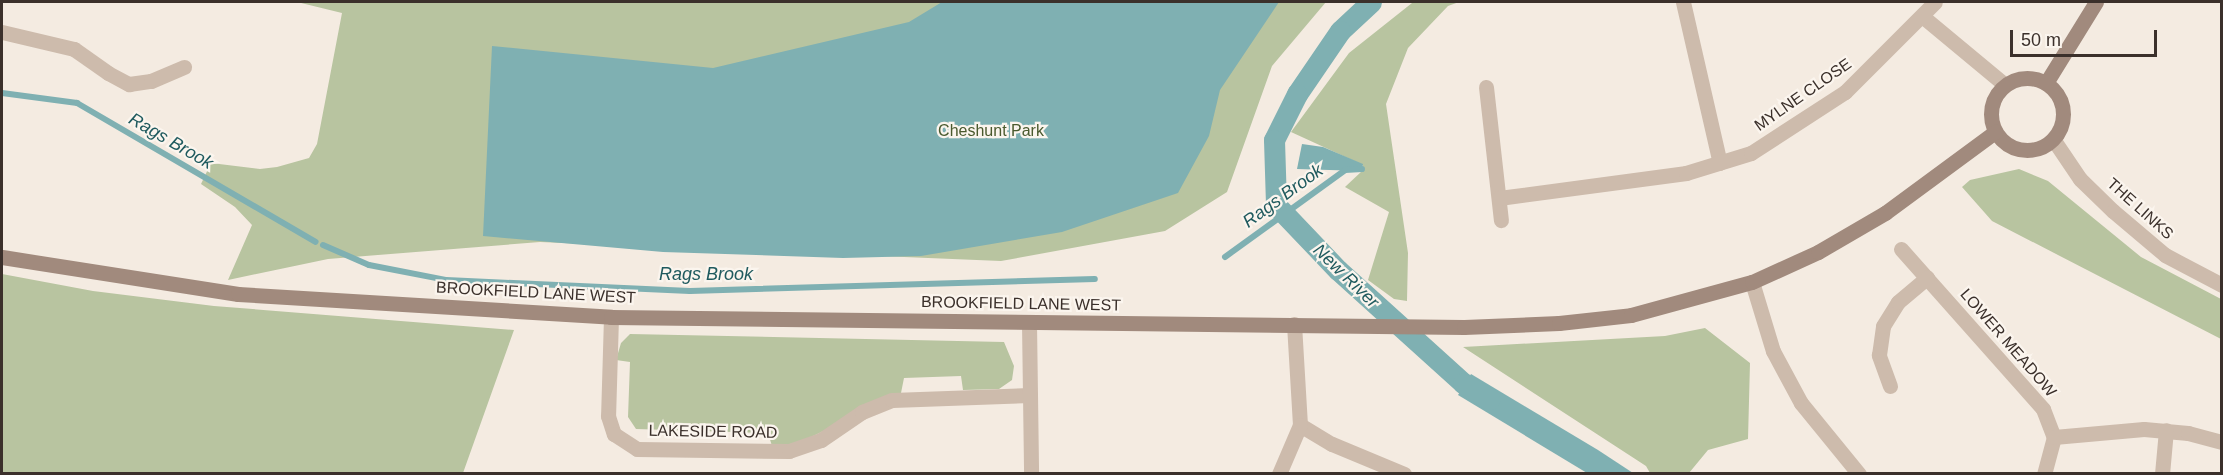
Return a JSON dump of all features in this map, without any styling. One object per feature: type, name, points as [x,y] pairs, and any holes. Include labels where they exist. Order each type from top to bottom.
[{"type":"main road","points":[[2046,83],[2096,2]]},
{"type":"main road","points":[[2024,78],[2046,83],[2061,100],[2063,113],[2053,139],[2035,150],[2022,150],[2003,141],[1995,132],[1991,107],[2005,85],[2024,78]]},
{"type":"main road","name":"BROOKFIELD LANE WEST","points":[[2,257],[238,294],[611,317],[1439,326],[1559,323],[1630,315],[1752,282],[1818,252],[1885,213],[1995,132]]},
{"type":"street","points":[[1683,2],[1720,163]]},
{"type":"street","name":"MYLNE CLOSE","points":[[1499,198],[1595,188],[1720,163],[1751,153],[1845,92],[1935,2]]},
{"type":"street","points":[[1922,16],[2005,85]]},
{"type":"street","points":[[2,32],[74,49],[108,74],[129,84],[151,81],[184,68]]},
{"type":"street","points":[[1486,87],[1501,220]]},
{"type":"street","name":"THE LINKS","points":[[2053,139],[2080,179],[2113,211],[2165,255],[2222,285]]},
{"type":"street","name":"LOWER MEADOW","points":[[1901,249],[2043,409],[2054,437]]},
{"type":"street","points":[[1890,386],[1879,354],[1882,326],[1898,302],[1927,278]]},
{"type":"street","points":[[1752,282],[1773,351],[1801,403],[1858,474]]},
{"type":"street","name":"LAKESIDE ROAD","points":[[611,317],[608,416],[614,434],[637,449],[789,451],[821,440],[862,412],[892,400],[1030,395]]},
{"type":"street","points":[[1029,323],[1031,474]]},
{"type":"street","points":[[1279,474],[1300,425],[1294,324]]},
{"type":"street","points":[[1300,425],[1332,444],[1404,474]]},
{"type":"street","points":[[2044,474],[2054,437],[2117,429],[2166,430],[2222,442]]},
{"type":"street","points":[[2162,474],[2166,430]]},
{"type":"green space","name":"Cheshunt Park","points":[[297,2],[1326,2],[1272,66],[1227,192],[1165,231],[1001,261],[540,242],[328,259],[228,280],[252,225],[235,207],[201,184],[211,163],[260,169],[277,167],[309,158],[317,144],[342,13]]},
{"type":"green space","points":[[1459,2],[1448,6],[1408,48],[1386,104],[1408,253],[1407,301],[1394,299],[1368,280],[1389,212],[1345,187],[1362,171],[1363,165],[1291,132],[1349,53],[1412,3]]},
{"type":"green space","points":[[2019,169],[2048,181],[2141,257],[2221,299],[2221,339],[1992,221],[1962,187],[1970,180]]},
{"type":"green space","points":[[2,274],[93,291],[214,306],[514,330],[463,473],[2,473]]},
{"type":"green space","points":[[1705,328],[1750,363],[1748,439],[1708,450],[1689,473],[1650,473],[1646,466],[1463,347],[1665,336]]},
{"type":"green space","points":[[630,334],[1004,342],[1014,366],[1012,380],[999,389],[963,390],[961,376],[904,378],[901,393],[799,443],[772,446],[768,433],[636,429],[628,417],[630,362],[616,360],[621,343]]},
{"type":"water","name":"Cheshunt Park","points":[[942,2],[1279,2],[1220,90],[1209,136],[1178,193],[1062,232],[921,256],[843,258],[663,252],[483,236],[492,46],[713,68],[909,22]]},
{"type":"water","points":[[1302,144],[1323,147],[1363,164],[1362,171],[1297,169]]},
{"type":"water","points":[[1471,374],[1633,473],[1587,473],[1458,395]]},
{"type":"waterway","name":"New River","points":[[1371,2],[1340,31],[1297,94],[1274,140],[1276,205],[1338,270],[1463,383],[1489,399]]},
{"type":"waterway","name":"Rags Brook","points":[[2,93],[77,103],[316,242]]},
{"type":"waterway","name":"Rags Brook","points":[[1225,257],[1345,170],[1362,169]]},
{"type":"waterway","name":"Rags Brook","points":[[323,245],[369,265],[446,280],[690,291],[1095,279]]}]
